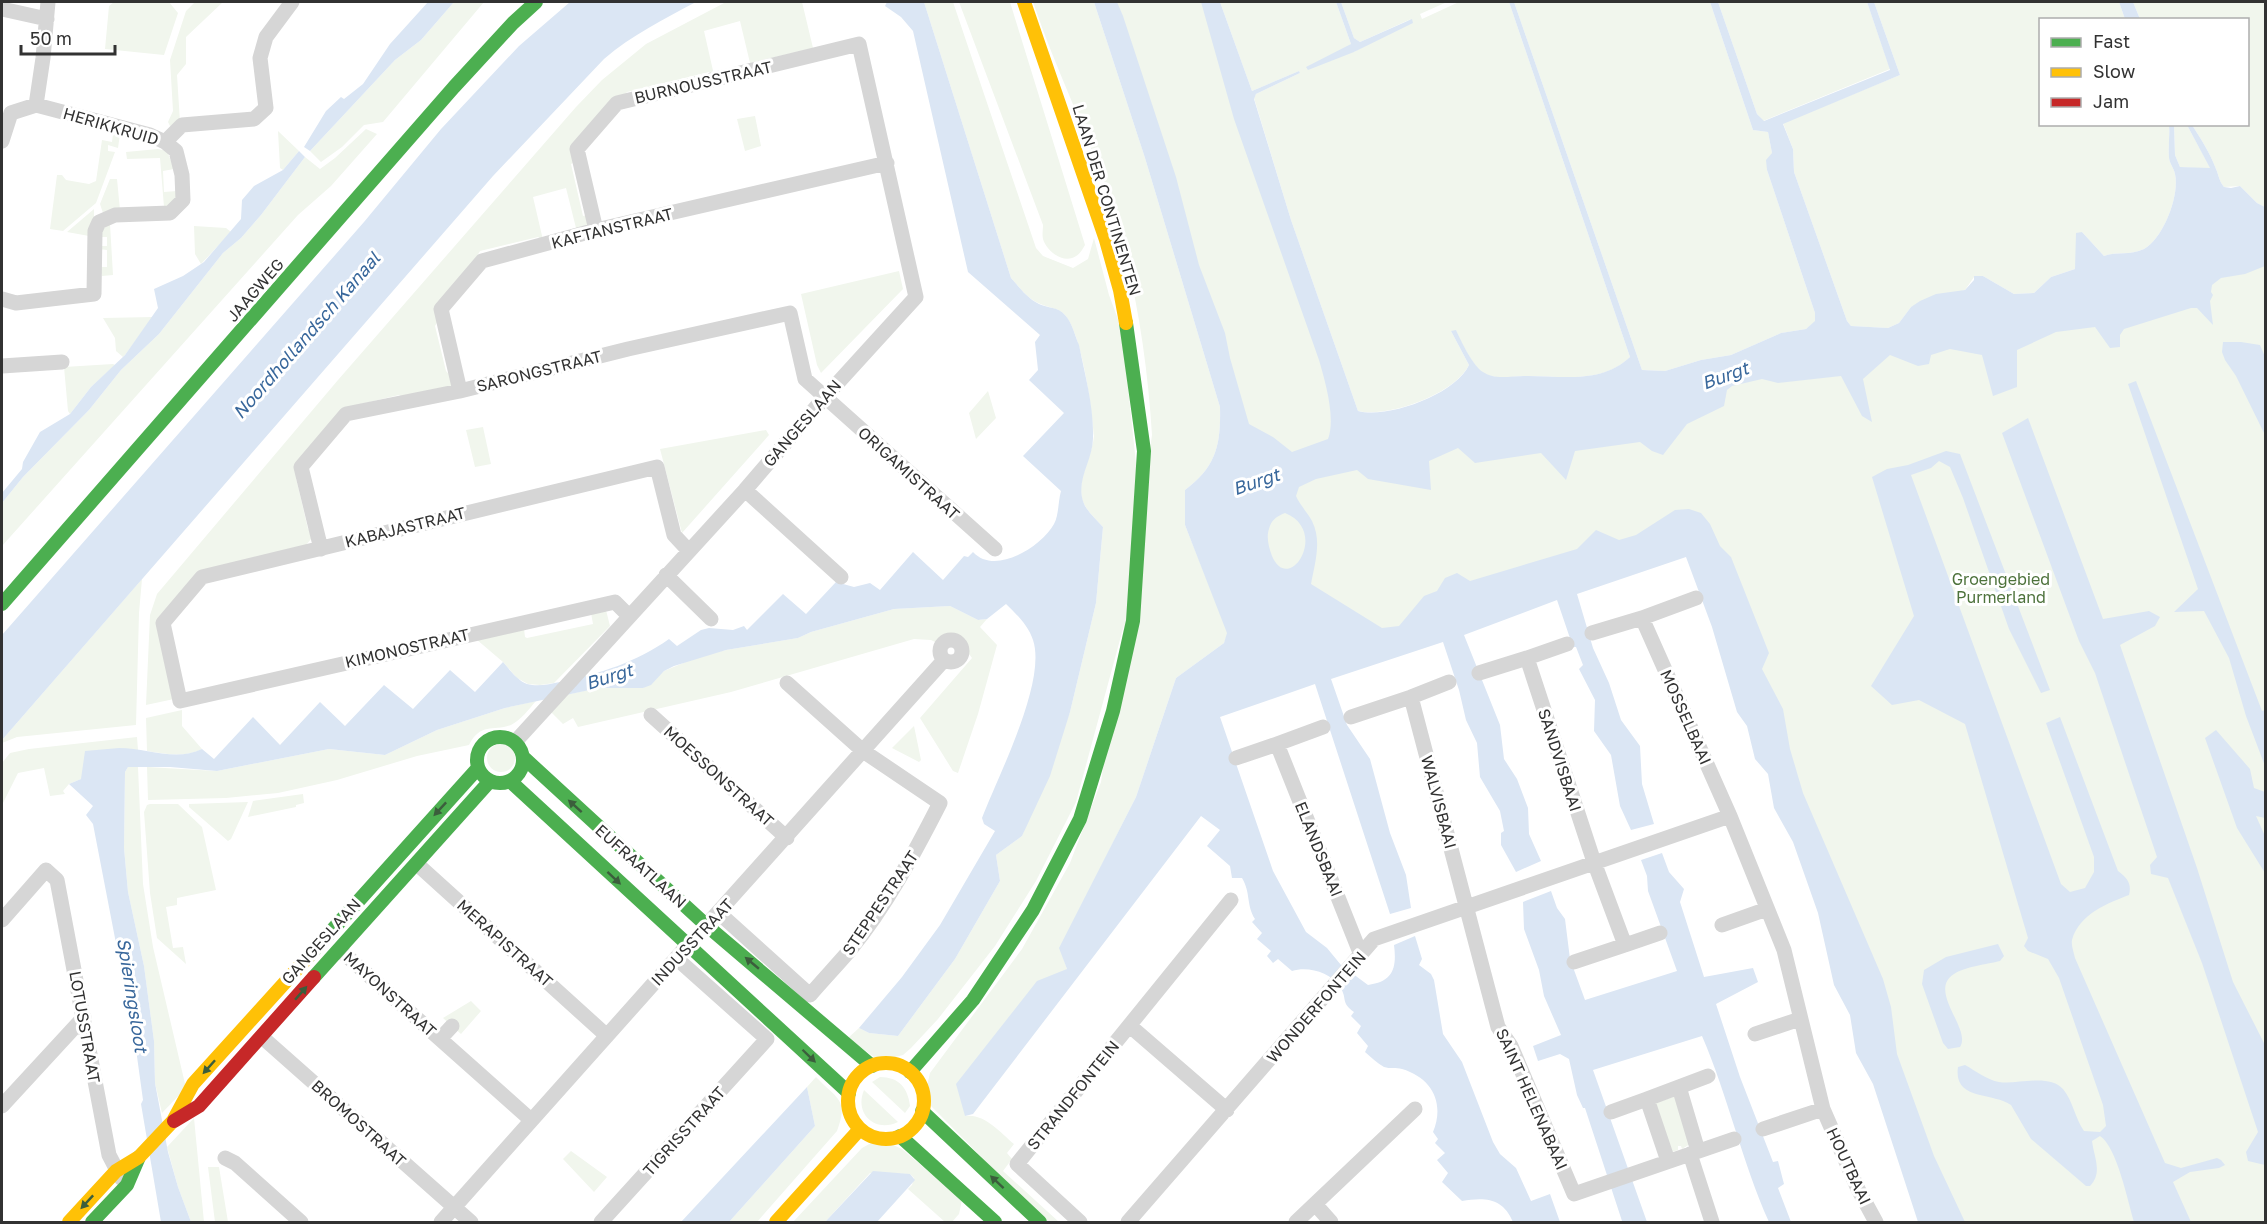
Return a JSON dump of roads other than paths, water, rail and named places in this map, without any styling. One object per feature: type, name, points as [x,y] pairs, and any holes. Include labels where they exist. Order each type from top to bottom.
[{"type":"street","points":[[2,141],[6,112],[36,105],[48,2]]},
{"type":"street","name":"HERIKKRUID","points":[[36,105],[150,135],[165,142],[182,125],[254,119],[266,108],[260,57],[266,37],[291,2]]},
{"type":"street","name":"JAAGWEG","points":[[2,604],[454,87],[513,23],[537,2]]},
{"type":"street","name":"LAAN DER CONTINENTEN","points":[[910,1072],[973,1000],[1033,910],[1080,819],[1113,711],[1133,621],[1144,451],[1129,339],[1120,290],[1106,240],[1024,2]]},
{"type":"street","points":[[2,9],[47,19]]},
{"type":"street","name":"GANGESLAAN","points":[[515,742],[745,490],[824,398],[916,297],[859,44]]},
{"type":"street","name":"BURNOUSSTRAAT","points":[[596,230],[577,149],[617,103],[859,44]]},
{"type":"street","points":[[2,299],[16,303],[94,294],[95,231],[99,222],[115,215],[170,213],[183,200],[182,175],[176,151],[165,142]]},
{"type":"street","name":"KAFTANSTRAAT","points":[[460,391],[441,309],[482,261],[596,230],[887,163]]},
{"type":"street","name":"SARONGSTRAAT","points":[[321,549],[301,467],[346,414],[460,391],[628,349],[790,313],[805,379],[824,398]]},
{"type":"street","points":[[2,366],[62,362]]},
{"type":"street","name":"ORIGAMISTRAAT","points":[[824,398],[995,549]]},
{"type":"street","name":"KABAJASTRAAT","points":[[180,701],[163,623],[202,577],[657,467],[674,535],[688,550]]},
{"type":"street","points":[[745,490],[842,577]]},
{"type":"street","points":[[666,575],[711,619]]},
{"type":"street","points":[[1592,633],[1696,598]]},
{"type":"street","name":"KIMONOSTRAAT","points":[[180,701],[615,602],[629,616]]},
{"type":"street","name":"MOSSELBAAI","points":[[1642,618],[1730,816]]},
{"type":"street","points":[[1479,673],[1567,644]]},
{"type":"street","name":"SANDVISBAAI","points":[[1527,658],[1594,862]]},
{"type":"street","name":"INDUSSTRAAT","points":[[441,1222],[944,660]]},
{"type":"street","points":[[1351,717],[1411,698],[1449,682]]},
{"type":"street","points":[[787,683],[863,751]]},
{"type":"street","name":"WALVISBAAI","points":[[1411,698],[1467,906]]},
{"type":"street","name":"MOESSONSTRAAT","points":[[651,715],[787,838]]},
{"type":"street","points":[[1236,758],[1323,727]]},
{"type":"street","points":[[501,736],[515,742],[523,757],[523,767],[510,781],[500,783],[490,781],[478,768],[477,753],[486,740],[501,736]]},
{"type":"street","name":"ELANDSBAAI","points":[[1277,744],[1361,955]]},
{"type":"street","name":"STEPPESTRAAT","points":[[719,913],[810,995],[851,948],[885,900],[916,850],[940,803],[863,751]]},
{"type":"street","name":"EUFRAATLAAN","points":[[523,757],[706,924],[872,1066]]},
{"type":"street","name":"GANGESLAAN","points":[[69,1222],[116,1171],[139,1157],[173,1121],[193,1084],[478,768]]},
{"type":"street","name":"GANGESLAAN","points":[[173,1121],[198,1106],[490,781]]},
{"type":"street","name":"EUFRAATLAAN","points":[[510,781],[849,1094]]},
{"type":"street","name":"WONDERFONTEIN","points":[[1128,1222],[1374,939],[1730,816]]},
{"type":"street","name":"HOUTBAAI","points":[[1730,816],[1784,951],[1823,1108],[1858,1189],[1876,1222]]},
{"type":"street","name":"MERAPISTRAAT","points":[[402,850],[607,1036]]},
{"type":"street","points":[[1594,862],[1625,945]]},
{"type":"street","name":"LOTUSSTRAAT","points":[[2,920],[46,870],[57,880],[108,1155],[116,1171],[127,1185]]},
{"type":"street","name":"STRANDFONTEIN","points":[[1080,1222],[1017,1164],[1231,900]]},
{"type":"street","name":"SAINT HELENABAAI","points":[[1467,906],[1498,1028],[1511,1046],[1574,1194],[1734,1139]]},
{"type":"street","points":[[1722,925],[1767,909]]},
{"type":"street","points":[[1574,962],[1660,933]]},
{"type":"street","name":"MAYONSTRAAT","points":[[340,950],[531,1120]]},
{"type":"street","name":"TIGRISSTRAAT","points":[[601,1222],[767,1039],[676,958]]},
{"type":"street","points":[[2,1106],[84,1017]]},
{"type":"street","points":[[1755,1034],[1800,1019]]},
{"type":"street","name":"BROMOSTRAAT","points":[[248,1023],[471,1222]]},
{"type":"street","name":"MAYONSTRAAT","points":[[440,1039],[452,1026]]},
{"type":"street","name":"STRANDFONTEIN","points":[[1130,1026],[1227,1110]]},
{"type":"street","points":[[892,1064],[910,1072],[922,1090],[922,1111],[910,1130],[900,1136],[879,1138],[860,1129],[850,1113],[849,1094],[854,1080],[872,1066],[892,1064]]},
{"type":"street","points":[[1611,1112],[1708,1076]]},
{"type":"street","points":[[1678,1087],[1712,1222]]},
{"type":"street","points":[[1647,1099],[1668,1161]]},
{"type":"street","name":"HOUTBAAI","points":[[1763,1129],[1823,1108]]},
{"type":"street","points":[[1296,1222],[1415,1109]]},
{"type":"street","points":[[922,1111],[1040,1222]]},
{"type":"street","points":[[776,1222],[860,1129]]},
{"type":"street","points":[[900,1136],[995,1222]]},
{"type":"street","name":"GANGESLAAN","points":[[92,1222],[127,1185],[139,1157]]},
{"type":"street","points":[[225,1158],[235,1163],[301,1222]]},
{"type":"street","points":[[1315,1204],[1331,1222]]},
{"type":"water","points":[[428,2],[454,2],[421,40],[395,60],[310,151],[304,147],[326,111],[341,97],[344,99],[363,84],[390,44]]},
{"type":"water","name":"Noordhollandsch Kanaal","points":[[570,2],[696,2],[637,35],[604,59],[493,176],[2,740],[2,635],[364,222],[441,129],[519,46]]},
{"type":"water","points":[[887,2],[924,2],[1011,278],[1035,302],[1062,312],[1073,329],[1079,345],[1091,403],[1093,426],[1092,446],[1081,493],[1086,508],[1103,527],[1096,603],[1070,712],[1050,776],[1022,836],[996,855],[1000,881],[955,959],[898,1036],[869,1033],[859,1028],[902,977],[940,925],[995,831],[984,824],[982,818],[1019,729],[1033,680],[1035,658],[1033,640],[1028,630],[1022,620],[1006,604],[987,619],[978,620],[950,606],[894,609],[811,632],[798,638],[726,650],[674,666],[664,671],[651,685],[643,688],[599,688],[505,708],[437,730],[385,755],[329,749],[217,771],[170,767],[128,767],[125,772],[124,848],[128,892],[144,966],[154,1041],[155,1083],[168,1152],[191,1222],[161,1222],[141,1104],[143,1100],[135,1042],[93,824],[86,815],[93,806],[69,784],[81,779],[85,751],[119,748],[182,754],[202,749],[214,759],[253,717],[280,745],[320,702],[345,726],[384,685],[413,709],[450,670],[475,692],[503,662],[527,684],[544,685],[575,679],[631,661],[669,639],[677,646],[701,630],[709,628],[733,630],[744,626],[747,630],[783,594],[806,614],[836,582],[854,587],[870,583],[880,590],[913,552],[943,580],[964,556],[968,557],[973,552],[982,559],[1005,560],[1017,556],[1039,541],[1054,524],[1061,491],[1023,456],[1064,413],[1029,380],[1038,370],[1035,342],[1040,335],[968,272],[913,31],[901,17],[885,6]]},
{"type":"water","name":"Burgt","points":[[1094,2],[1117,2],[1123,16],[1176,177],[1199,265],[1225,333],[1249,424],[1273,437],[1292,452],[1328,439],[1331,421],[1327,389],[1319,360],[1234,119],[1201,2],[1220,2],[1252,91],[1299,71],[1300,73],[1256,94],[1254,99],[1291,220],[1358,411],[1371,413],[1403,408],[1420,402],[1450,386],[1462,376],[1469,365],[1451,331],[1456,330],[1479,369],[1493,376],[1581,377],[1607,371],[1619,366],[1630,357],[1509,2],[1514,2],[1642,370],[1665,371],[1701,360],[1731,355],[1781,333],[1806,329],[1815,321],[1815,313],[1767,170],[1766,160],[1772,153],[1768,132],[1753,130],[1710,2],[1718,2],[1757,114],[1764,121],[1890,70],[1867,2],[1874,2],[1900,75],[1783,124],[1793,149],[1794,172],[1847,321],[1851,326],[1888,328],[1899,323],[1911,307],[1920,301],[1936,294],[1965,290],[1974,280],[1974,276],[1983,276],[2014,294],[2034,293],[2051,277],[2075,269],[2076,233],[2082,232],[2104,256],[2144,249],[2158,236],[2168,216],[2175,193],[2175,174],[2169,157],[2169,126],[2174,126],[2175,155],[2180,167],[2210,168],[2188,126],[2193,126],[2214,163],[2224,187],[2240,186],[2257,203],[2265,207],[2265,266],[2245,274],[2221,278],[2212,285],[2213,295],[2210,301],[2213,325],[2197,308],[2191,308],[2124,329],[2120,335],[2120,347],[2110,348],[2095,327],[2056,332],[2017,350],[2017,387],[1993,396],[1982,355],[1950,349],[1931,355],[1929,364],[1918,366],[1890,355],[1863,379],[1872,422],[1862,416],[1841,376],[1778,383],[1762,379],[1732,386],[1727,390],[1724,406],[1687,424],[1663,455],[1652,451],[1640,442],[1575,451],[1566,480],[1541,453],[1475,463],[1458,448],[1429,461],[1431,490],[1368,479],[1357,470],[1316,479],[1299,487],[1296,496],[1312,521],[1317,536],[1317,552],[1311,584],[1382,628],[1399,626],[1424,596],[1437,591],[1445,578],[1457,573],[1470,581],[1577,549],[1596,530],[1619,540],[1636,535],[1675,510],[1689,509],[1701,513],[1710,524],[1720,546],[1731,557],[1769,653],[1762,669],[1783,709],[1790,749],[1803,793],[1883,979],[1891,1007],[1897,1054],[1934,1156],[1965,1222],[1918,1222],[1873,1084],[1856,1053],[1850,1015],[1834,985],[1818,913],[1793,842],[1774,808],[1768,774],[1755,759],[1747,726],[1737,712],[1712,627],[1686,557],[1577,594],[1593,648],[1609,683],[1621,720],[1640,746],[1642,784],[1654,824],[1631,830],[1620,806],[1611,755],[1594,731],[1595,700],[1579,669],[1583,665],[1576,647],[1573,647],[1557,600],[1464,635],[1500,725],[1504,759],[1517,779],[1528,808],[1529,834],[1541,861],[1516,872],[1501,845],[1501,833],[1504,831],[1500,811],[1480,777],[1477,743],[1466,720],[1443,642],[1331,679],[1347,725],[1370,759],[1390,833],[1406,875],[1411,908],[1390,914],[1315,684],[1220,717],[1273,871],[1306,932],[1327,948],[1341,965],[1368,985],[1383,981],[1392,972],[1395,961],[1394,945],[1415,936],[1422,959],[1419,965],[1431,974],[1434,980],[1443,1034],[1462,1062],[1493,1142],[1500,1154],[1516,1168],[1531,1201],[1550,1194],[1560,1222],[1513,1222],[1499,1204],[1478,1199],[1462,1201],[1442,1182],[1448,1173],[1437,1160],[1445,1153],[1435,1143],[1438,1139],[1433,1132],[1437,1111],[1436,1102],[1428,1085],[1412,1073],[1400,1068],[1384,1067],[1365,1052],[1368,1046],[1357,1033],[1361,1026],[1351,1016],[1354,1012],[1347,1006],[1340,987],[1331,977],[1312,970],[1292,971],[1278,959],[1273,963],[1267,956],[1271,951],[1257,939],[1262,933],[1252,922],[1255,919],[1242,878],[1232,878],[1230,866],[1207,846],[1220,830],[1201,816],[973,1114],[965,1116],[956,1084],[1037,981],[1067,969],[1059,948],[1136,797],[1176,678],[1224,643],[1227,633],[1185,525],[1185,490],[1204,473],[1210,464],[1218,444],[1220,407],[1145,158]],"holes":[[[1285,513],[1298,522],[1304,533],[1305,545],[1302,556],[1295,565],[1288,569],[1279,566],[1269,546],[1268,535],[1271,523]]]},
{"type":"water","points":[[1336,2],[1341,2],[1354,38],[1360,42],[1412,19],[1413,23],[1354,52],[1308,70],[1306,67],[1351,44]]},
{"type":"water","points":[[2119,2],[2133,2],[2140,18],[2125,18]]},
{"type":"water","points":[[299,151],[305,157],[261,215],[241,238],[223,253],[159,334],[121,370],[89,410],[23,477],[2,503],[2,493],[22,469],[23,462],[40,432],[70,414],[91,387],[125,355],[158,308],[154,289],[183,276],[204,262],[241,219],[242,200],[254,186],[283,170]]},
{"type":"water","points":[[2223,342],[2260,345],[2266,359],[2265,435],[2236,376],[2225,360],[2222,352]]},
{"type":"water","points":[[2136,381],[2262,711],[2265,710],[2265,766],[2246,716],[2229,658],[2204,611],[2174,612],[2198,589],[2128,384]]},
{"type":"water","points":[[2028,418],[2103,619],[2149,611],[2160,617],[2155,626],[2120,645],[2197,868],[2233,982],[2265,1045],[2265,1165],[2248,1161],[2246,1152],[2258,1132],[2202,963],[2168,878],[2151,874],[2150,865],[2157,857],[2095,673],[2079,641],[2002,433]]},
{"type":"water","points":[[1946,451],[1960,454],[2050,690],[2041,693],[2009,629],[1950,467],[1939,461],[1931,468],[1911,475],[2061,884],[2070,892],[2085,888],[2094,872],[2094,857],[2046,723],[2060,717],[2118,871],[2129,884],[2129,895],[2095,911],[2081,923],[2072,940],[2075,958],[2165,1163],[2181,1168],[2217,1158],[2225,1165],[2190,1172],[2173,1182],[2191,1222],[2134,1222],[2117,1163],[2112,1151],[2100,1136],[2092,1141],[2097,1165],[2096,1176],[2090,1186],[2086,1186],[2031,1139],[2011,1105],[1968,1091],[1958,1078],[1958,1067],[1965,1065],[1999,1082],[2041,1081],[2057,1084],[2072,1104],[2084,1131],[2100,1132],[2106,1126],[2103,1105],[2059,978],[2048,959],[2028,951],[2024,946],[2028,938],[1965,724],[1919,700],[1892,705],[1871,686],[1914,616],[1872,477],[1887,469],[1908,465]]},
{"type":"water","points":[[2216,730],[2250,769],[2254,788],[2265,792],[2265,818],[2256,816],[2265,836],[2265,873],[2237,828],[2205,738]]},
{"type":"water","points":[[1662,853],[1669,872],[1684,889],[1680,902],[1704,977],[1753,968],[1758,982],[1716,1004],[1740,1077],[1773,1162],[1778,1161],[1784,1184],[1778,1188],[1791,1222],[1769,1222],[1702,1036],[1593,1070],[1647,1222],[1618,1222],[1622,1221],[1585,1108],[1577,1095],[1569,1059],[1560,1054],[1538,1061],[1533,1046],[1561,1035],[1544,996],[1539,970],[1524,929],[1523,902],[1551,891],[1557,908],[1565,919],[1570,959],[1585,1000],[1677,971],[1648,891],[1647,876],[1641,860]]},
{"type":"water","points":[[1998,944],[2004,956],[2000,961],[1964,969],[1947,981],[1945,990],[1947,1000],[1962,1039],[1960,1047],[1948,1049],[1943,1043],[1922,984],[1924,970],[1946,957]]},
{"type":"water","points":[[807,1087],[815,1126],[729,1222],[681,1222]]},
{"type":"water","points":[[873,1171],[910,1174],[915,1180],[877,1222],[825,1222]]},
{"type":"park label","name":"Groengebied Purmerland","points":[[2001,588]]},
{"type":"water label","name":"Spieringsloot","points":[[133,995]]}]
